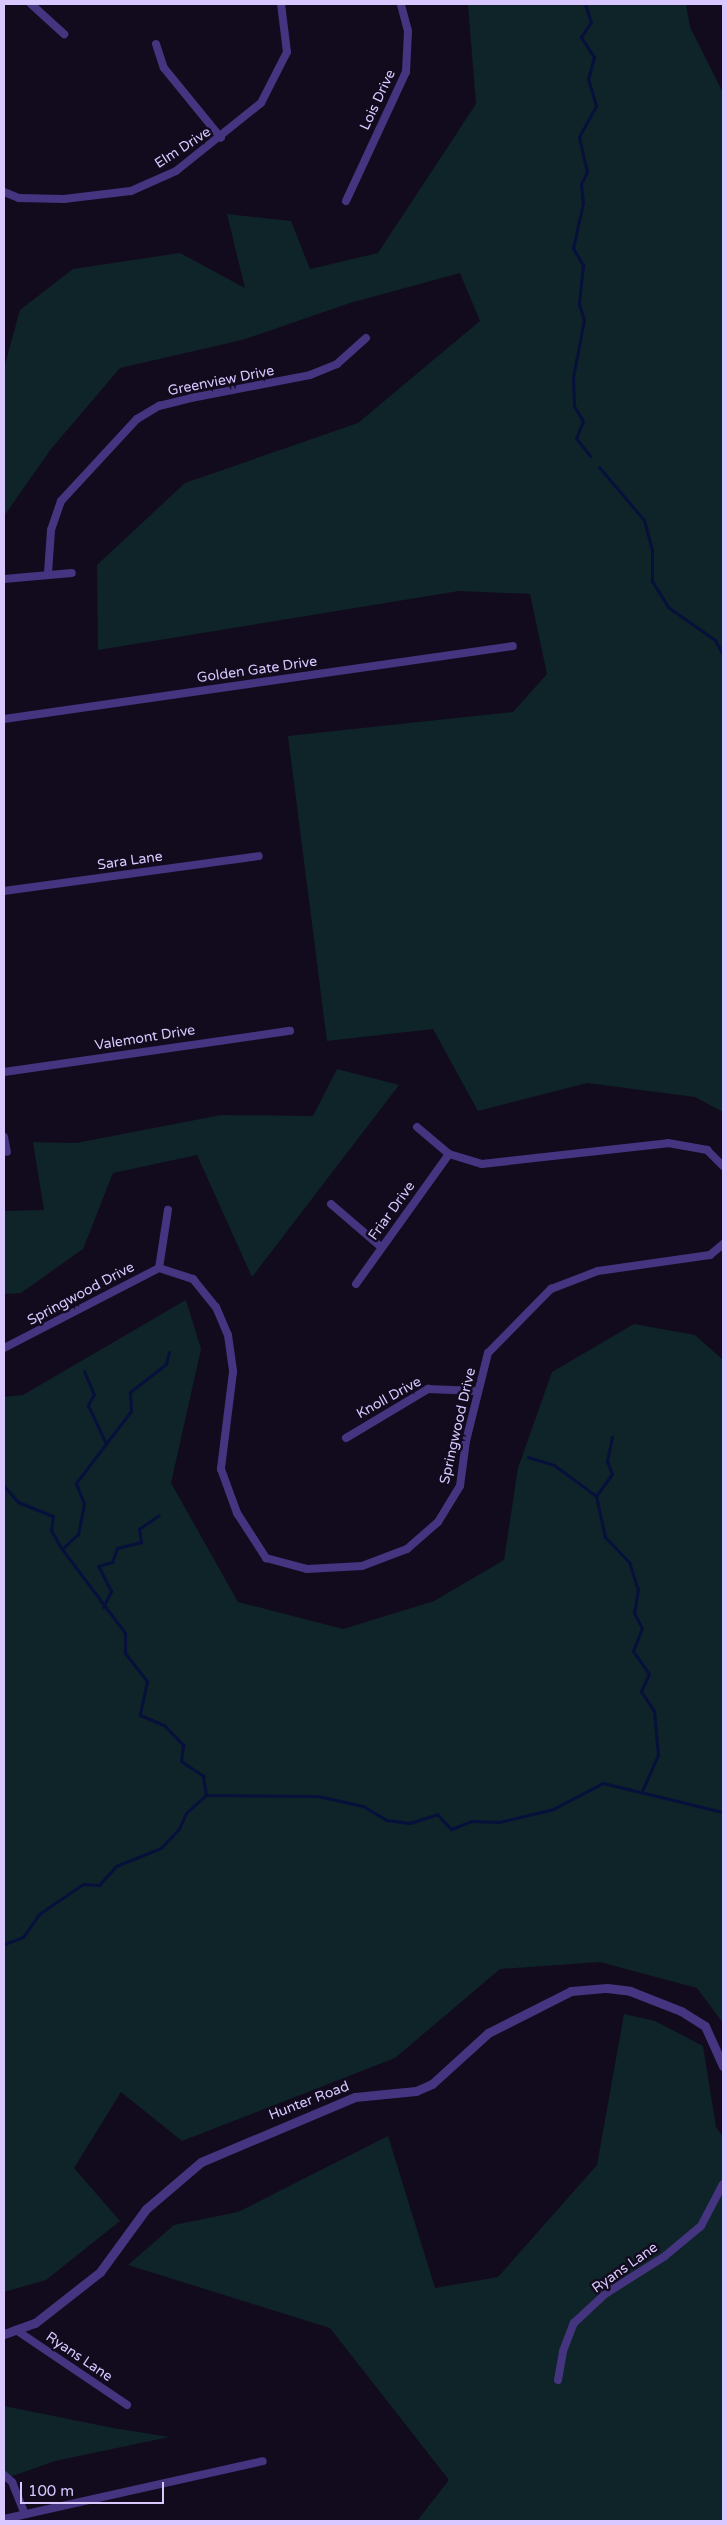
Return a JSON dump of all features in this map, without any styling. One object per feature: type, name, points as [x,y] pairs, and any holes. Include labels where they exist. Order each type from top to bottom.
[{"type":"street","points":[[31,4],[64,34]]},
{"type":"street","name":"Elm Drive","points":[[4,192],[19,198],[64,199],[132,192],[176,171],[221,138],[261,103],[287,52],[281,4]]},
{"type":"street","name":"Lois Drive","points":[[346,201],[406,72],[408,31],[401,4]]},
{"type":"street","points":[[156,44],[164,68],[221,138]]},
{"type":"street","name":"Greenview Drive","points":[[48,573],[51,530],[61,501],[137,419],[159,406],[310,375],[337,364],[366,338]]},
{"type":"street","points":[[4,579],[48,573],[72,573]]},
{"type":"street","name":"Golden Gate Drive","points":[[4,719],[513,646]]},
{"type":"street","name":"Sara Lane","points":[[4,891],[259,856]]},
{"type":"street","name":"Valemont Drive","points":[[4,1072],[290,1031]]},
{"type":"street","points":[[417,1127],[449,1154],[482,1164],[668,1143],[707,1150],[723,1166]]},
{"type":"street","points":[[4,1137],[6,1152]]},
{"type":"street","name":"Friar Drive","points":[[356,1284],[449,1154]]},
{"type":"street","points":[[331,1204],[382,1247]]},
{"type":"street","points":[[160,1268],[168,1210]]},
{"type":"street","name":"Springwood Drive","points":[[4,1348],[160,1268],[193,1279],[216,1307],[228,1335],[233,1372],[221,1469],[237,1513],[266,1558],[307,1569],[362,1566],[406,1549],[438,1522],[460,1486],[477,1391],[488,1353],[551,1289],[598,1271],[710,1255],[723,1244]]},
{"type":"street","name":"Knoll Drive","points":[[346,1438],[428,1389],[477,1391]]},
{"type":"street","name":"Hunter Road","points":[[4,2334],[35,2324],[100,2272],[146,2208],[200,2162],[354,2097],[416,2091],[432,2084],[488,2033],[571,1991],[608,1988],[630,1992],[681,2011],[705,2026],[723,2066]]},
{"type":"street","name":"Ryans Lane","points":[[558,2380],[563,2351],[574,2324],[605,2294],[665,2256],[701,2226],[723,2184]]},
{"type":"street","name":"Ryans Lane","points":[[16,2330],[127,2405]]},
{"type":"street","points":[[4,2519],[24,2512],[263,2461]]},
{"type":"street","points":[[4,2475],[12,2482],[24,2512]]},
{"type":"green space","points":[[468,4],[686,4],[690,27],[723,93],[723,1112],[695,1097],[587,1083],[478,1111],[433,1029],[327,1041],[288,736],[513,712],[547,674],[530,594],[459,591],[98,650],[97,565],[185,483],[358,423],[480,321],[460,273],[350,303],[242,340],[120,368],[51,449],[4,516],[4,368],[20,310],[73,269],[180,253],[245,288],[227,214],[291,221],[310,269],[378,253],[476,104]]},
{"type":"green space","points":[[337,1069],[399,1085],[252,1277],[197,1155],[113,1173],[83,1249],[21,1293],[4,1294],[4,1211],[44,1210],[33,1142],[76,1143],[221,1115],[313,1116]]},
{"type":"green space","points":[[186,1300],[201,1349],[171,1483],[238,1602],[343,1629],[434,1601],[504,1560],[518,1468],[552,1372],[634,1324],[695,1335],[723,1360],[723,2023],[697,1988],[600,1962],[500,1969],[395,2058],[182,2141],[121,2092],[74,2168],[120,2221],[46,2280],[4,2292],[4,1397],[23,1395]]},
{"type":"green space","points":[[624,2014],[655,2021],[703,2046],[716,2127],[723,2137],[723,2521],[417,2521],[449,2480],[330,2328],[128,2265],[174,2225],[238,2212],[388,2136],[435,2288],[498,2277],[597,2165]]},
{"type":"green space","points":[[4,2406],[169,2437],[55,2461],[4,2479]]},
{"type":"waterway","points":[[585,4],[591,22],[581,37],[594,57],[588,79],[596,106],[579,137],[587,172],[581,184],[583,203],[573,248],[583,265],[579,304],[584,320],[573,377],[574,406],[583,421],[576,438],[590,456]]},
{"type":"waterway","points":[[599,467],[644,520],[652,550],[652,581],[668,607],[715,640],[723,655]]},
{"type":"waterway","points":[[169,1352],[166,1364],[130,1392],[131,1411],[76,1483],[84,1504],[78,1534],[62,1549],[125,1633],[125,1653],[147,1681],[140,1715],[164,1725],[183,1745],[181,1761],[203,1776],[206,1795]]},
{"type":"waterway","points":[[84,1371],[94,1394],[88,1405],[106,1444]]},
{"type":"waterway","points":[[612,1437],[607,1461],[612,1474],[596,1496],[605,1537],[629,1562],[638,1589],[634,1613],[642,1628],[633,1651],[649,1674],[641,1691],[654,1711],[658,1755],[642,1791]]},
{"type":"waterway","points":[[528,1457],[554,1465],[596,1496]]},
{"type":"waterway","points":[[4,1486],[18,1502],[53,1516],[51,1530],[61,1548]]},
{"type":"waterway","points":[[103,1607],[111,1591],[98,1566],[112,1562],[117,1548],[141,1542],[139,1529],[159,1515]]},
{"type":"waterway","points":[[4,1944],[23,1937],[39,1914],[83,1884],[99,1885],[116,1866],[161,1848],[179,1829],[186,1813],[206,1795],[318,1796],[363,1806],[386,1820],[410,1823],[437,1814],[451,1829],[472,1821],[499,1822],[553,1809],[603,1783],[723,1812]]}]
